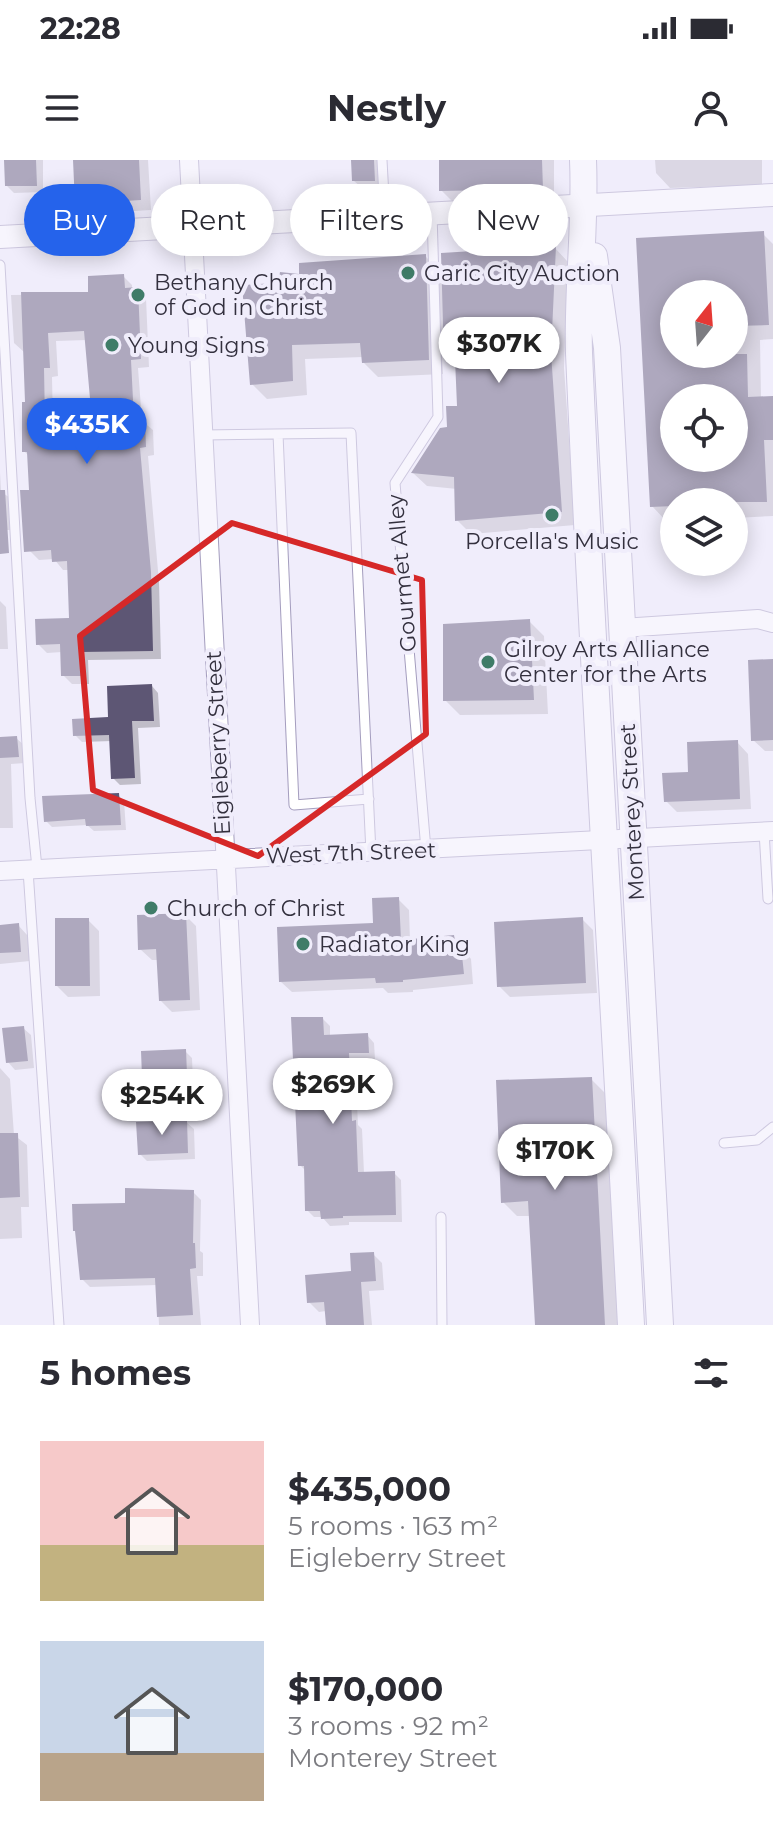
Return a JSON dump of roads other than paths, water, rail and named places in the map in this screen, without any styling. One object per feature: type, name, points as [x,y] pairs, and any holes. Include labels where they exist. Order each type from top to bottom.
[{"type":"main road","name":"Monterey Street","points":[[583,160],[585,205],[579,348],[631,1325]]},
{"type":"main road","name":"Monterey Street","points":[[585,205],[607,348],[660,1325]]},
{"type":"street","name":"Eigleberry Street","points":[[189,160],[190,184]]},
{"type":"street","points":[[432,213],[773,195]]},
{"type":"street","points":[[0,237],[151,228]]},
{"type":"street","name":"Eigleberry Street","points":[[194,256],[250,1325]]},
{"type":"street","points":[[622,628],[758,619],[773,623]]},
{"type":"street","name":"West 7th Street","points":[[0,871],[768,831]]},
{"type":"lane","points":[[382,160],[383,184]]},
{"type":"lane","name":"Gourmet Alley","points":[[426,850],[395,483],[438,417],[432,213]]},
{"type":"lane","points":[[0,265],[59,1325]]},
{"type":"lane","points":[[203,435],[351,433],[371,853]]},
{"type":"lane","points":[[278,434],[294,805],[369,799]]},
{"type":"lane","points":[[768,831],[768,899]]},
{"type":"lane","points":[[724,1143],[757,1140],[773,1127]]},
{"type":"lane","points":[[441,1217],[442,1325]]},
{"type":"place","name":"Garic City Auction","points":[[408,273]]},
{"type":"place","name":"Bethany Church of God in Christ","points":[[138,295]]},
{"type":"place","name":"Young Signs","points":[[112,345]]},
{"type":"place","name":"Porcella's Music","points":[[552,515]]},
{"type":"place","name":"Gilroy Arts Alliance Center for the Arts","points":[[488,662]]},
{"type":"place","name":"Church of Christ","points":[[151,908]]},
{"type":"place","name":"Radiator King","points":[[303,944]]}]
